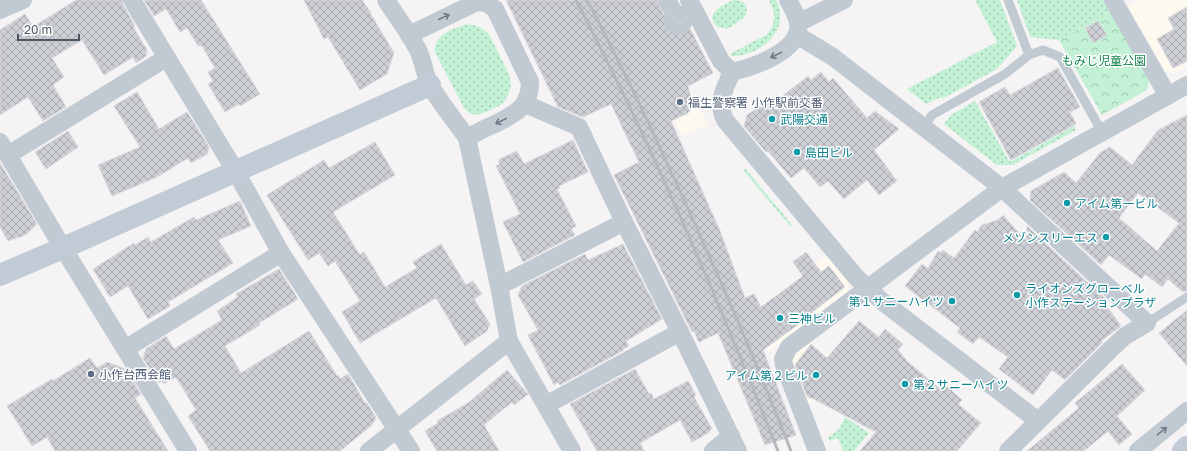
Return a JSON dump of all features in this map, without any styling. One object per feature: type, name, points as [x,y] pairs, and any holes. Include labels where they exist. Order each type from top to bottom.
[{"type":"street","points":[[0,10],[23,0]]},
{"type":"street","points":[[132,0],[236,172],[281,252],[395,430],[411,451]]},
{"type":"street","points":[[386,0],[419,53],[430,85],[441,103],[467,138],[499,286],[509,341],[572,451]]},
{"type":"street","points":[[689,0],[721,61],[732,72]]},
{"type":"street","points":[[788,0],[798,29],[1002,188],[1147,322],[1125,336],[1112,348],[1008,451]]},
{"type":"street","points":[[732,72],[752,67],[783,52],[798,29],[844,0]]},
{"type":"street","points":[[1113,0],[1168,96]]},
{"type":"street","points":[[409,35],[477,2],[486,3],[495,10],[530,82],[530,92],[525,104],[516,113],[467,138]]},
{"type":"street","points":[[166,58],[4,149],[188,451]]},
{"type":"street","points":[[732,72],[721,100],[720,108],[725,120],[856,277],[889,306],[1038,421]]},
{"type":"street","points":[[0,275],[430,85]]},
{"type":"street","points":[[816,451],[784,365],[783,359],[789,347],[1002,188],[1187,85]]},
{"type":"street","points":[[525,104],[579,127],[624,222],[680,332],[734,444],[713,451]]},
{"type":"street","points":[[499,286],[624,222]]},
{"type":"street","points":[[125,348],[281,252]]},
{"type":"street","points":[[546,406],[680,332]]},
{"type":"street","points":[[369,451],[509,341]]},
{"type":"street","points":[[1138,451],[1187,410]]},
{"type":"street","points":[[1183,451],[1187,447]]},
{"type":"lane","points":[[1008,0],[1029,55]]},
{"type":"lane","points":[[923,127],[932,115],[1005,74],[1029,55],[1043,50],[1060,57],[1102,132]]},
{"type":"lane","points":[[1147,322],[1187,297]]},
{"type":"shaded area","points":[[1138,0],[1187,0],[1187,67],[1174,74],[1165,71],[1128,6]]},
{"type":"shaded area","points":[[687,82],[708,124],[682,136],[661,94]]},
{"type":"shaded area","points":[[827,256],[849,281],[848,291],[768,352],[752,312]]},
{"type":"shaded area","name":"アイム第２ビル","points":[[811,341],[840,366],[808,407],[791,364],[794,354]]},
{"type":"green space","points":[[734,0],[744,3],[747,8],[746,15],[744,18],[727,29],[718,27],[712,18],[713,14],[720,7]]},
{"type":"green space","points":[[769,0],[776,0],[780,11],[780,22],[770,40],[753,52],[731,56],[730,54],[766,35],[770,31],[774,23],[774,14]]},
{"type":"green space","points":[[975,0],[1000,0],[1017,46],[997,69],[942,99],[941,97],[926,104],[907,89],[997,42]]},
{"type":"green space","points":[[1017,0],[1104,0],[1110,11],[1059,40],[1030,37]]},
{"type":"green space","name":"もみじ児童公園","points":[[1110,11],[1149,80],[1147,90],[1102,115],[1059,40]]},
{"type":"green space","points":[[469,24],[480,27],[489,34],[509,74],[511,84],[509,94],[503,103],[478,115],[469,113],[464,108],[435,52],[435,46],[441,36],[451,30]]},
{"type":"green space","points":[[975,101],[1009,161],[1012,161],[1074,126],[1076,130],[1013,165],[997,165],[944,124],[951,115]]},
{"type":"green space","points":[[745,168],[792,225],[790,226],[743,170]]},
{"type":"green space","points":[[845,417],[869,433],[854,451],[843,451],[838,438],[829,441],[828,438],[839,429]]},
{"type":"building","points":[[76,0],[122,0],[123,5],[135,26],[133,27],[147,50],[146,56],[136,63],[133,57],[104,75],[82,40],[52,58],[64,77],[53,85],[66,107],[43,121],[28,97],[0,115],[0,30],[25,14],[33,27]]},
{"type":"building","points":[[144,0],[201,0],[260,94],[240,106],[239,104],[225,112],[208,84],[213,81],[208,72],[215,68],[202,46],[198,46],[187,28],[180,32],[166,9],[154,16]]},
{"type":"building","points":[[304,0],[362,0],[394,53],[387,74],[360,90],[328,37],[324,39]]},
{"type":"building","points":[[506,0],[657,0],[666,20],[670,24],[680,24],[684,21],[685,16],[689,23],[688,25],[713,73],[688,86],[692,100],[691,109],[688,113],[671,121],[720,231],[745,298],[754,294],[761,307],[803,276],[793,262],[806,252],[821,272],[829,266],[845,287],[802,320],[803,321],[763,350],[796,435],[765,445],[718,333],[699,342],[694,331],[692,332],[614,175],[639,162],[611,104],[583,117],[558,107]]},
{"type":"building","points":[[1187,7],[1187,61],[1173,68],[1157,39],[1174,29],[1168,18]]},
{"type":"building","points":[[1098,21],[1107,35],[1093,43],[1085,28]]},
{"type":"building","points":[[1058,68],[1080,107],[1070,112],[1076,124],[1011,160],[979,102],[1005,87],[1010,95]]},
{"type":"building","points":[[821,72],[829,82],[833,78],[867,118],[875,111],[899,129],[874,150],[897,181],[879,195],[867,180],[844,199],[828,181],[820,187],[804,168],[791,178],[744,126],[747,115],[777,95],[780,98],[808,76],[811,80]]},
{"type":"building","points":[[137,92],[159,129],[187,112],[209,147],[207,154],[191,163],[188,158],[157,177],[112,196],[98,165],[140,147],[114,106]]},
{"type":"building","points":[[1187,115],[1187,291],[1183,292],[1168,279],[1162,287],[1145,274],[1142,279],[1109,255],[1101,265],[1030,200],[1031,191],[1064,172],[1076,183],[1100,153],[1110,147],[1132,165],[1158,130]],"holes":[[[1138,193],[1179,223],[1157,251],[1119,218]]]},
{"type":"building","points":[[68,131],[78,147],[46,169],[35,152]]},
{"type":"building","points":[[573,140],[588,172],[559,186],[560,188],[557,189],[576,226],[571,229],[575,235],[523,262],[503,222],[520,214],[496,166],[500,164],[498,160],[517,151],[524,164]]},
{"type":"building","points":[[375,142],[395,175],[333,212],[360,255],[364,252],[385,287],[417,268],[413,262],[441,244],[466,285],[473,281],[482,294],[474,299],[490,324],[487,331],[465,346],[436,298],[360,343],[342,312],[360,301],[335,261],[328,266],[319,253],[308,260],[267,195],[324,160],[329,168]]},
{"type":"building","points":[[0,163],[37,224],[23,236],[8,241],[0,227]]},
{"type":"building","points":[[240,201],[251,226],[218,240],[233,263],[168,302],[170,306],[148,319],[128,286],[110,297],[93,269],[134,243],[135,245],[148,237],[151,242],[194,217],[196,220]]},
{"type":"building","points":[[1003,215],[1026,241],[1027,226],[1108,301],[1105,304],[1121,326],[1101,341],[1102,343],[1065,380],[1052,370],[1033,395],[999,369],[1008,357],[979,337],[973,344],[957,332],[960,328],[905,286],[922,264],[928,268],[938,251],[941,253],[943,250],[954,258],[975,230],[977,232],[982,225],[998,220]]},
{"type":"building","points":[[623,244],[662,319],[626,341],[629,346],[623,349],[624,350],[560,385],[558,382],[554,385],[528,335],[538,330],[518,295],[522,286],[585,254],[588,260]]},
{"type":"building","points":[[279,269],[298,299],[259,323],[260,325],[225,346],[241,373],[309,331],[337,376],[338,375],[340,379],[348,374],[365,403],[367,403],[376,418],[372,425],[340,451],[210,451],[188,416],[196,410],[176,377],[164,384],[162,381],[159,383],[143,358],[146,349],[166,336],[174,349],[222,320],[217,311],[238,297],[236,294]]},
{"type":"building","points":[[1187,310],[1187,366],[1159,333]]},
{"type":"building","points":[[859,321],[879,337],[885,329],[903,344],[898,350],[908,362],[940,389],[944,384],[962,400],[958,404],[981,423],[957,451],[860,451],[876,432],[807,396],[795,365],[811,344],[827,358]]},
{"type":"building","points":[[90,358],[97,368],[107,362],[125,369],[141,394],[135,398],[168,451],[55,451],[47,437],[32,446],[7,406],[52,379],[53,381]]},
{"type":"building","points":[[1122,364],[1145,390],[1117,416],[1132,434],[1119,445],[1108,431],[1084,451],[1027,451],[1079,408],[1075,403]]},
{"type":"building","points":[[635,369],[649,394],[651,393],[654,399],[688,381],[696,395],[694,397],[712,429],[709,431],[710,432],[692,442],[680,420],[640,443],[644,451],[597,451],[570,404]]},
{"type":"building","points":[[507,370],[528,394],[514,405],[512,402],[484,425],[499,451],[437,451],[425,431],[438,423],[437,421],[468,403]]},
{"type":"railway","points":[[576,0],[658,167],[708,279],[778,451]]},
{"type":"railway","points":[[587,0],[632,88],[689,210],[749,347],[791,451]]},
{"type":"place","name":"福生警察署 小作駅前交番","points":[[680,102]]},
{"type":"place","name":"武陽交通","points":[[772,119]]},
{"type":"place","name":"島田ビル","points":[[797,152]]},
{"type":"place","name":"アイム第一ビル","points":[[1067,203]]},
{"type":"place","name":"メゾンスリーエス","points":[[1106,237]]},
{"type":"place","name":"ライオンズグローベル 小作ステーションプラザ","points":[[1017,295]]},
{"type":"place","name":"第１サニーハイツ","points":[[952,301]]},
{"type":"place","name":"三神ビル","points":[[780,318]]},
{"type":"place","name":"小作台西会館","points":[[91,374]]},
{"type":"place","name":"アイム第２ビル","points":[[816,375]]},
{"type":"place","name":"第２サニーハイツ","points":[[905,384]]}]
